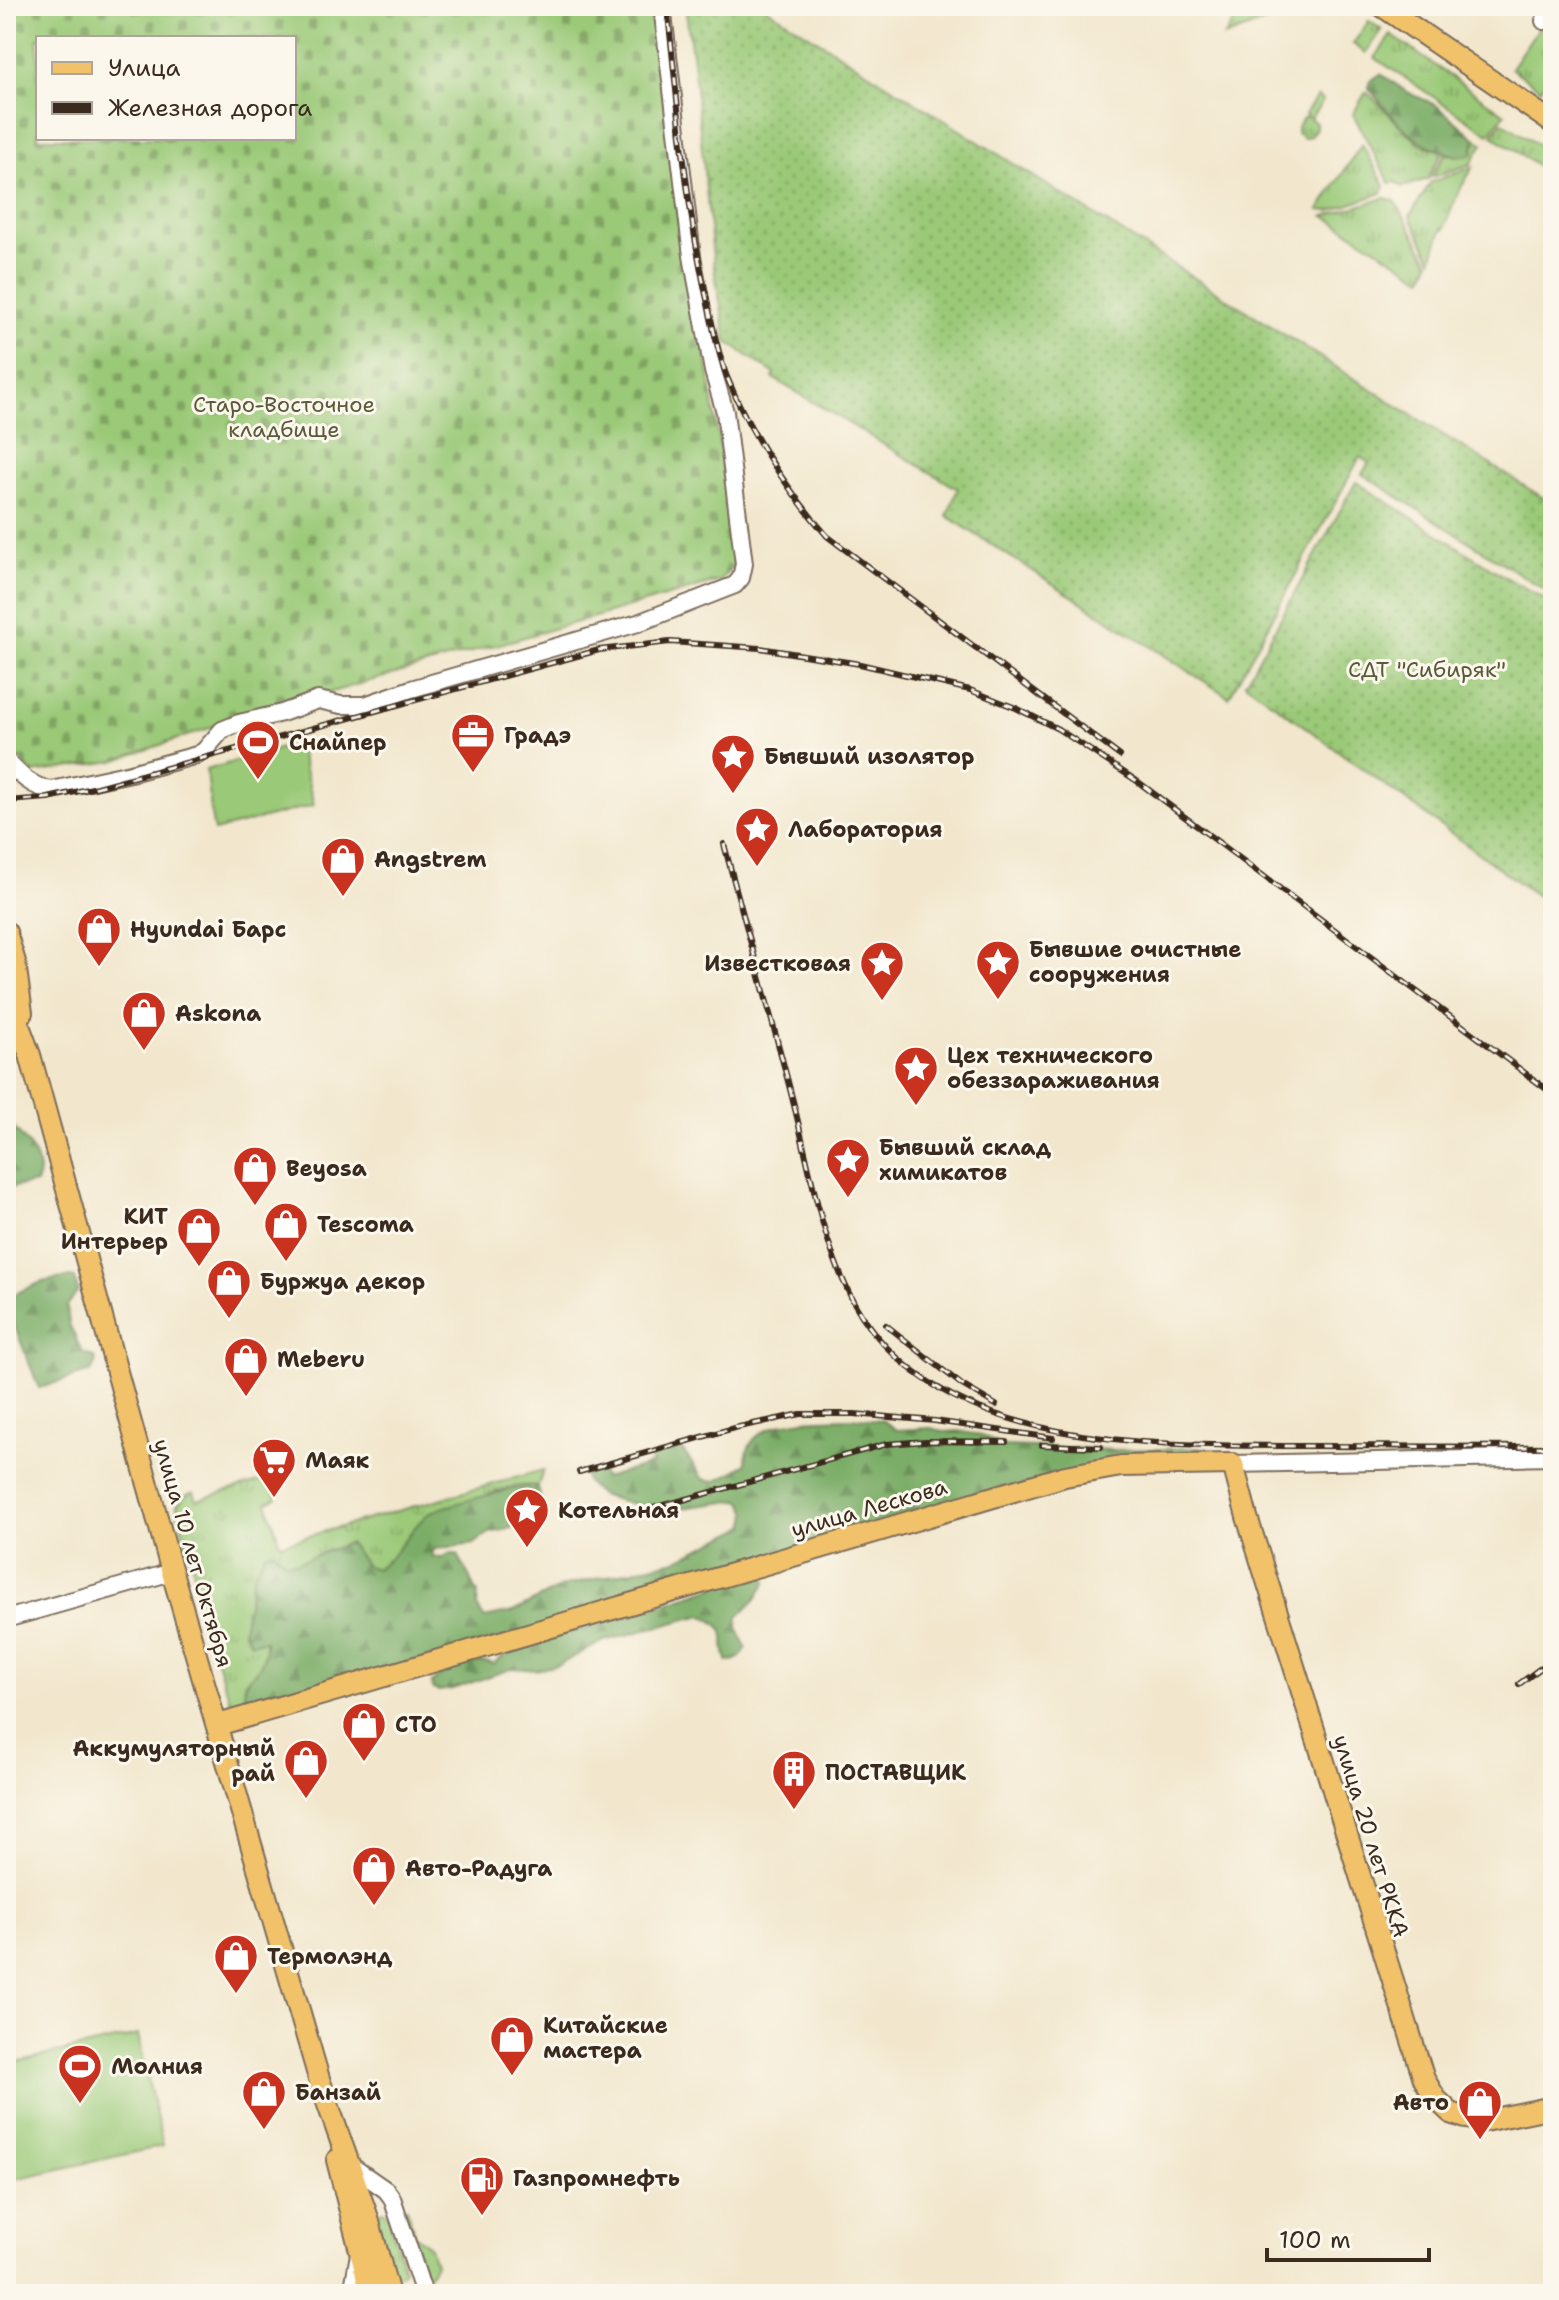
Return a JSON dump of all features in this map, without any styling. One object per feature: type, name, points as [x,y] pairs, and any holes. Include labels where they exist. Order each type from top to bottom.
[{"type":"main road","points":[[1386,8],[1553,123]]},
{"type":"main road","name":"улица 10 лет Октября","points":[[6,932],[15,962],[24,1037]]},
{"type":"main road","name":"улица 10 лет Октября","points":[[6,991],[24,1037],[172,1572],[320,2082],[350,2165],[389,2294]]},
{"type":"main road","name":"улица Лескова","points":[[218,1725],[1065,1476],[1121,1466],[1233,1464]]},
{"type":"main road","name":"улица 20 лет РККА","points":[[1233,1464],[1327,1775],[1424,2079],[1436,2099],[1451,2113],[1466,2118],[1484,2121],[1553,2107]]},
{"type":"main road","name":"улица 10 лет Октября","points":[[320,2082],[371,2294]]},
{"type":"street","points":[[6,760],[41,789],[52,790],[131,773],[204,751],[217,735],[230,726],[318,700],[341,705],[365,705],[638,623],[735,585],[741,578],[744,564],[725,412],[713,371],[692,256],[662,6]]},
{"type":"street","name":"улица Лескова","points":[[1233,1464],[1553,1457]]},
{"type":"street","points":[[6,1619],[172,1572]]},
{"type":"street","points":[[350,2165],[386,2190],[392,2198],[418,2293]]},
{"type":"street","points":[[352,2294],[359,2253]]},
{"type":"green space","name":"Старо-Восточное кладбище","points":[[6,6],[653,6],[737,561],[720,581],[227,722],[114,761],[33,773],[6,745]]},
{"type":"green space","points":[[685,6],[763,6],[1553,504],[1553,595],[1362,474],[1369,463],[1360,457],[1229,697],[947,516],[958,489],[773,378],[775,374],[727,342],[714,267]]},
{"type":"green space","points":[[1244,6],[1258,6],[1276,18],[1224,37]]},
{"type":"green space","points":[[1553,6],[1553,70],[1541,89],[1511,68]]},
{"type":"green space","points":[[1369,21],[1382,30],[1366,53],[1353,44]]},
{"type":"green space","points":[[1391,35],[1505,114],[1489,134],[1375,58]]},
{"type":"green space","points":[[1381,74],[1407,92],[1436,105],[1475,138],[1472,154],[1459,156],[1446,153],[1407,131],[1368,87],[1370,81]]},
{"type":"green space","points":[[1366,92],[1418,142],[1442,152],[1428,179],[1403,187],[1396,182],[1390,183],[1353,114]]},
{"type":"green space","points":[[1317,96],[1323,101],[1310,119],[1316,123],[1316,128],[1311,136],[1304,138],[1297,133],[1297,128],[1303,118],[1308,117],[1305,114]]},
{"type":"green space","points":[[1502,122],[1553,154],[1553,176],[1492,135]]},
{"type":"green space","points":[[1475,138],[1483,143],[1471,164],[1432,177],[1445,153],[1448,155],[1476,144]]},
{"type":"green space","points":[[1362,144],[1385,186],[1382,193],[1330,211],[1319,210]]},
{"type":"green space","points":[[1473,167],[1458,193],[1443,231],[1443,226],[1432,259],[1410,216],[1431,182]]},
{"type":"green space","points":[[1385,198],[1395,201],[1430,262],[1423,278],[1325,216]]},
{"type":"green space","name":"СДТ \"Сибиряк\"","points":[[1356,482],[1553,604],[1553,892],[1547,889],[1537,896],[1245,683]]},
{"type":"green space","name":"Снайпер","points":[[298,743],[314,805],[214,831],[206,770]]},
{"type":"green space","points":[[6,1119],[35,1157],[39,1174],[36,1183],[6,1188]]},
{"type":"green space","points":[[75,1278],[78,1291],[67,1306],[69,1324],[82,1352],[94,1357],[96,1362],[91,1372],[39,1388],[10,1314],[12,1295],[42,1282]]},
{"type":"green space","points":[[806,1420],[882,1420],[897,1430],[931,1428],[945,1432],[959,1431],[982,1436],[1004,1446],[1117,1450],[1208,1448],[1211,1453],[1204,1458],[1150,1460],[248,1708],[245,1687],[262,1662],[265,1641],[251,1643],[243,1631],[253,1576],[265,1553],[274,1551],[285,1562],[298,1562],[349,1543],[366,1566],[376,1569],[391,1557],[428,1514],[483,1496],[538,1487],[542,1504],[538,1515],[508,1529],[489,1533],[474,1544],[434,1549],[432,1556],[458,1555],[478,1593],[477,1607],[484,1618],[513,1612],[561,1587],[676,1560],[746,1526],[748,1513],[741,1500],[660,1511],[600,1495],[587,1483],[584,1475],[601,1470],[604,1478],[652,1464],[650,1456],[681,1448],[703,1479],[716,1481],[746,1463],[749,1447],[758,1435],[772,1427]]},
{"type":"green space","points":[[543,1470],[538,1487],[524,1485],[507,1488],[468,1504],[404,1545],[376,1569],[366,1566],[349,1543],[299,1562],[285,1562],[265,1553],[253,1576],[243,1631],[265,1641],[265,1654],[244,1683],[248,1708],[231,1703],[178,1513],[177,1505],[186,1495],[194,1492],[197,1500],[272,1478],[277,1498],[267,1502],[280,1544]]},
{"type":"green space","points":[[765,1578],[767,1581],[756,1599],[738,1617],[737,1627],[746,1648],[741,1656],[728,1662],[723,1631],[702,1615],[604,1641],[558,1665],[535,1670],[513,1668],[453,1689],[438,1691],[433,1689],[431,1683],[461,1666],[479,1662],[494,1664],[514,1647],[597,1626],[726,1583]]},
{"type":"green space","name":"Молния","points":[[138,2035],[163,2146],[6,2181],[6,2064]]},
{"type":"green space","points":[[407,2207],[414,2234],[430,2247],[435,2264],[429,2273],[425,2274],[404,2211]]},
{"type":"green space","points":[[383,2210],[388,2214],[404,2269],[400,2274],[395,2273],[389,2264],[376,2214]]},
{"type":"railway","points":[[667,6],[687,187],[706,295],[727,377],[758,441],[797,499],[827,536],[1120,756]]},
{"type":"railway","points":[[6,801],[48,798],[97,787],[599,650],[670,642],[760,648],[860,664],[970,690],[1058,729],[1137,781],[1553,1094]]},
{"type":"railway","points":[[724,844],[830,1248],[849,1293],[885,1346],[933,1385],[990,1412],[1054,1430],[1120,1440],[1253,1446],[1553,1447]]},
{"type":"railway","points":[[886,1325],[962,1385],[996,1405]]},
{"type":"railway","points":[[579,1472],[734,1428],[801,1414],[854,1414],[935,1421],[1053,1438]]},
{"type":"railway","points":[[650,1509],[887,1444],[1006,1442]]},
{"type":"railway","points":[[1042,1445],[1101,1447]]},
{"type":"railway","points":[[1519,1684],[1553,1659]]},
{"type":"place","name":"Градэ","points":[[473,774]]},
{"type":"place","name":"Снайпер","points":[[258,781]]},
{"type":"place","name":"Бывший изолятор","points":[[733,795]]},
{"type":"place","name":"Лаборатория","points":[[757,868]]},
{"type":"place","name":"Angstrem","points":[[343,898]]},
{"type":"place","name":"Hyundai Барс","points":[[99,968]]},
{"type":"place","name":"Бывшие очистные сооружения","points":[[998,1001]]},
{"type":"place","name":"Известковая","points":[[882,1002]]},
{"type":"place","name":"Askona","points":[[144,1052]]},
{"type":"place","name":"Цех технического обеззараживания","points":[[916,1107]]},
{"type":"place","name":"Бывший склад химикатов","points":[[848,1199]]},
{"type":"place","name":"Beyosa","points":[[255,1207]]},
{"type":"place","name":"Tescoma","points":[[286,1263]]},
{"type":"place","name":"КИТ Интерьер","points":[[199,1268]]},
{"type":"place","name":"Буржуа декор","points":[[229,1320]]},
{"type":"place","name":"Meberu","points":[[246,1398]]},
{"type":"place","name":"Маяк","points":[[274,1499]]},
{"type":"place","name":"Котельная","points":[[527,1549]]},
{"type":"place","name":"СТО","points":[[364,1763]]},
{"type":"place","name":"Аккумуляторный рай","points":[[306,1800]]},
{"type":"place","name":"ПОСТАВЩИК","points":[[794,1811]]},
{"type":"place","name":"Авто-Радуга","points":[[374,1907]]},
{"type":"place","name":"Термолэнд","points":[[236,1995]]},
{"type":"place","name":"Китайские мастера","points":[[512,2077]]},
{"type":"place","name":"Молния","points":[[80,2105]]},
{"type":"place","name":"Банзай","points":[[264,2131]]},
{"type":"place","name":"Авто","points":[[1480,2141]]},
{"type":"place","name":"Газпромнефть","points":[[482,2217]]}]
